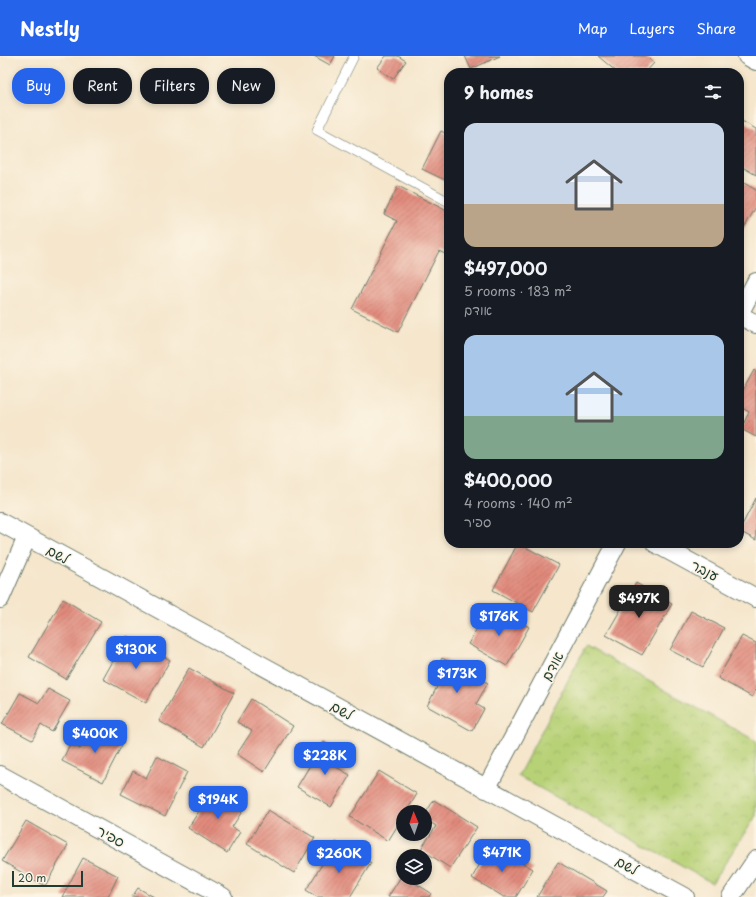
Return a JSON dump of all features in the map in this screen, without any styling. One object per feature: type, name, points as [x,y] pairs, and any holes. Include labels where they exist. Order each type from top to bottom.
[{"type":"street","points":[[747,56],[756,61]]},
{"type":"street","points":[[744,305],[756,282]]},
{"type":"street","points":[[744,318],[756,324]]},
{"type":"street","name":"לשם","points":[[0,522],[685,897]]},
{"type":"street","points":[[0,599],[27,537]]},
{"type":"street","name":"אודם","points":[[486,788],[614,548]]},
{"type":"street","name":"ענבר","points":[[664,548],[756,598]]},
{"type":"street","name":"ספיר","points":[[0,776],[216,895]]},
{"type":"street","points":[[731,897],[756,860]]},
{"type":"lane","points":[[354,56],[317,130],[444,199]]},
{"type":"green space","points":[[586,646],[756,741],[756,816],[712,883],[518,776]]},
{"type":"building","points":[[314,56],[335,56],[330,65]]},
{"type":"building","points":[[386,56],[398,56],[406,61],[393,79],[377,68]]},
{"type":"building","points":[[465,56],[500,56],[473,68],[471,68]]},
{"type":"building","points":[[598,56],[645,56],[654,63],[650,68],[612,68]]},
{"type":"building","points":[[744,122],[756,129],[756,175],[744,168]]},
{"type":"building","points":[[441,131],[444,132],[444,180],[422,169]]},
{"type":"building","points":[[744,183],[756,190],[756,207],[744,228]]},
{"type":"building","points":[[398,186],[444,209],[444,254],[439,251],[398,332],[352,309],[397,221],[384,214]]},
{"type":"building","points":[[754,370],[756,372],[756,437],[744,431],[744,423],[749,412],[744,409],[744,389]]},
{"type":"building","points":[[756,498],[756,540],[744,534],[744,521]]},
{"type":"building","points":[[515,548],[527,548],[559,565],[533,612],[493,590]]},
{"type":"building","points":[[636,583],[672,604],[642,655],[606,635]]},
{"type":"building","points":[[63,599],[101,622],[66,679],[29,657]]},
{"type":"building","points":[[487,611],[507,623],[510,616],[529,627],[507,666],[468,644]]},
{"type":"building","points":[[691,611],[724,628],[703,667],[670,650]]},
{"type":"building","points":[[127,636],[170,660],[146,703],[103,679]]},
{"type":"building","points":[[742,636],[756,643],[756,690],[752,697],[718,678]]},
{"type":"building","points":[[442,658],[488,683],[476,704],[484,709],[472,731],[427,706],[437,687],[429,683]]},
{"type":"building","points":[[189,668],[234,693],[204,747],[159,721]]},
{"type":"building","points":[[48,689],[70,701],[52,732],[41,725],[32,740],[2,724],[20,693],[39,703]]},
{"type":"building","points":[[251,699],[293,726],[264,772],[237,754],[252,731],[237,722]]},
{"type":"building","points":[[92,725],[124,741],[103,782],[62,761],[70,744],[80,749]]},
{"type":"building","points":[[324,742],[344,754],[336,767],[350,775],[331,807],[297,787]]},
{"type":"building","points":[[157,756],[187,772],[165,816],[121,794],[133,771],[146,778]]},
{"type":"building","points":[[379,771],[417,794],[410,805],[396,805],[396,828],[388,841],[350,817]]},
{"type":"building","points":[[214,788],[245,807],[232,827],[240,832],[227,853],[188,828]]},
{"type":"building","points":[[434,800],[477,827],[450,868],[432,856],[432,849],[421,849],[426,841],[432,841],[432,832],[436,826],[432,823],[432,805],[431,805]]},
{"type":"building","points":[[268,810],[315,838],[294,873],[247,844]]},
{"type":"building","points":[[26,821],[68,845],[45,886],[2,861]]},
{"type":"building","points":[[336,842],[371,863],[350,897],[317,897],[306,890]]},
{"type":"building","points":[[491,844],[533,869],[516,897],[504,897],[472,878]]},
{"type":"building","points":[[83,858],[118,876],[108,897],[62,897]]},
{"type":"building","points":[[558,862],[607,891],[603,897],[537,897]]},
{"type":"building","points":[[396,884],[418,885],[431,893],[429,897],[388,897]]},
{"type":"building","points":[[138,888],[154,897],[132,897]]}]
